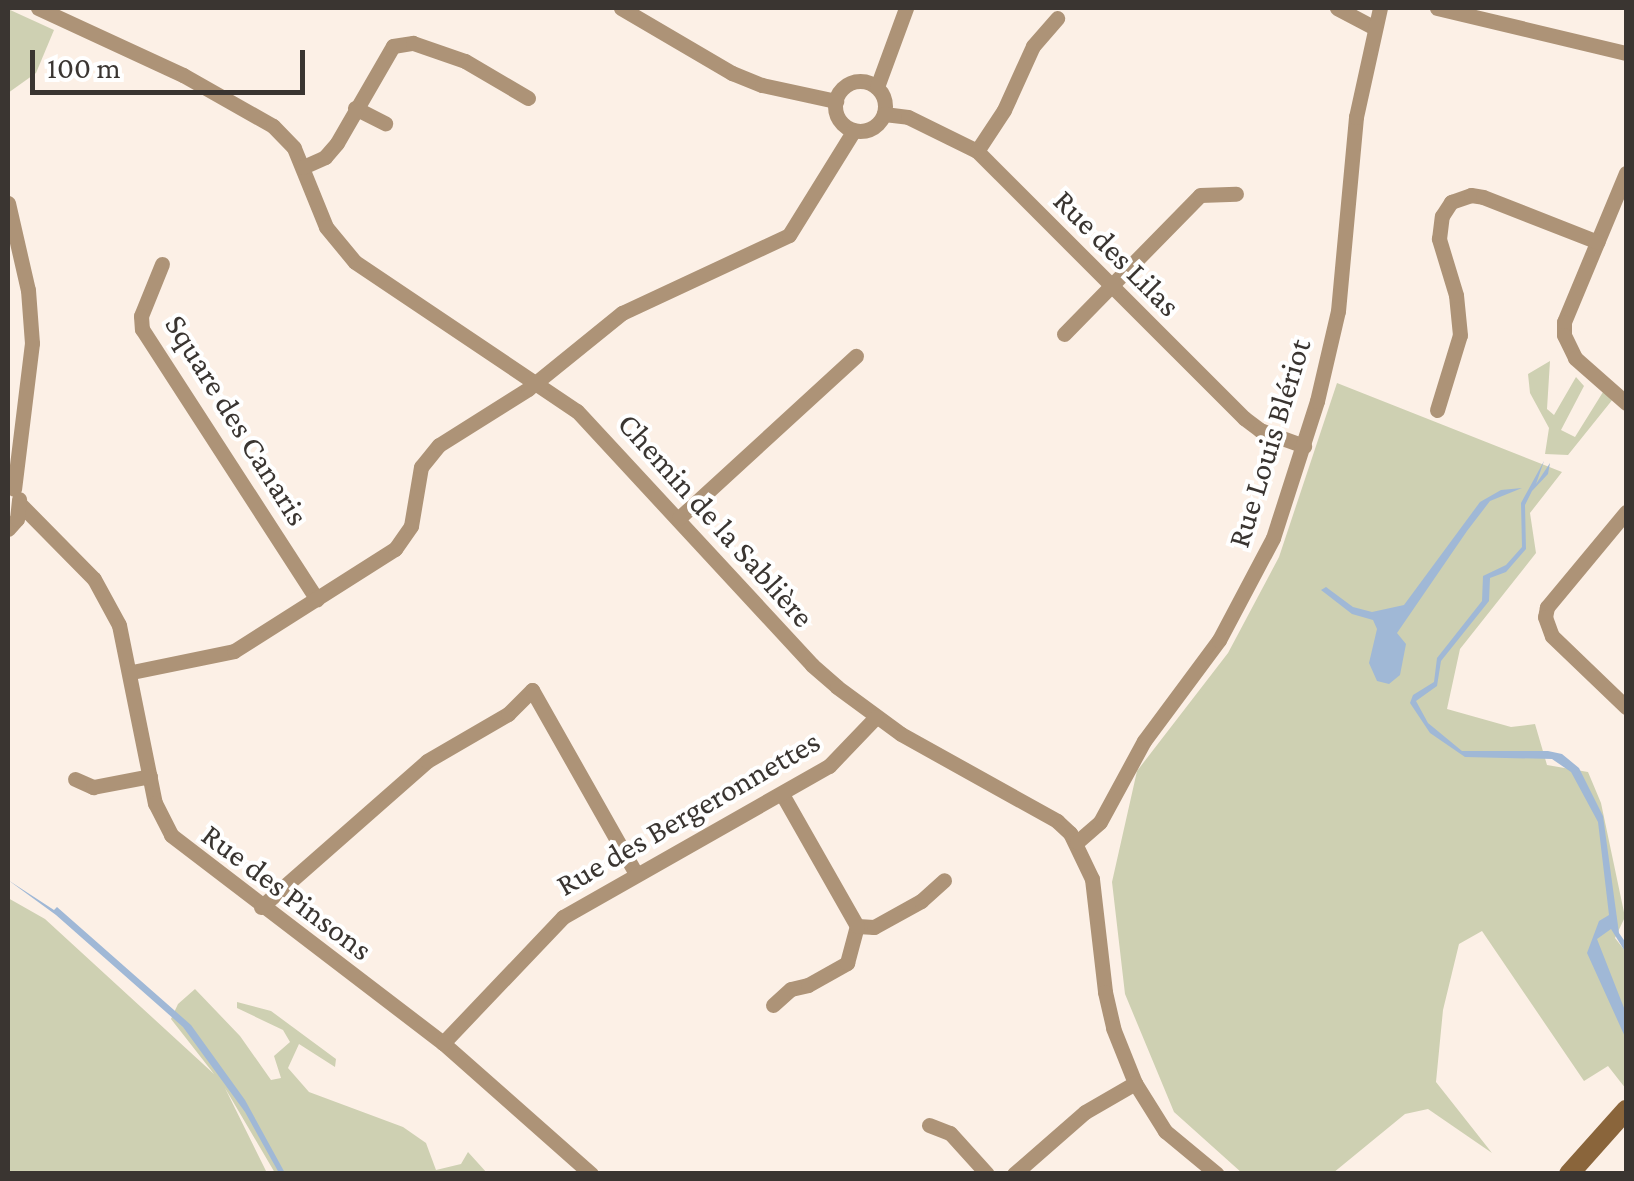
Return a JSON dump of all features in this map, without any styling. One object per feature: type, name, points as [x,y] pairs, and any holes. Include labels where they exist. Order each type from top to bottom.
[{"type":"street","name":"Chemin de la Sablière","points":[[38,8],[183,75],[264,120],[294,148],[326,227],[356,262],[535,382],[599,431],[812,665],[876,717],[1057,821],[1077,842]]},
{"type":"street","points":[[621,8],[640,11],[732,73],[762,85],[836,100]]},
{"type":"street","points":[[877,88],[906,8]]},
{"type":"street","points":[[1337,8],[1375,28]]},
{"type":"street","name":"Rue Louis Blériot","points":[[1077,842],[1100,822],[1144,741],[1219,640],[1273,538],[1304,446],[1338,311],[1356,118],[1380,8]]},
{"type":"street","points":[[1438,8],[1626,54]]},
{"type":"street","points":[[977,151],[1004,110],[1033,46],[1057,18]]},
{"type":"street","points":[[303,167],[324,156],[393,46],[412,43],[465,62],[528,98]]},
{"type":"street","points":[[865,81],[877,88],[884,100],[884,114],[876,126],[854,130],[838,119],[836,100],[850,82],[865,81]]},
{"type":"street","points":[[355,108],[385,122]]},
{"type":"street","name":"Rue des Lilas","points":[[884,114],[908,116],[977,151],[1244,418],[1260,430],[1304,446]]},
{"type":"street","points":[[132,672],[234,651],[405,540],[417,480],[428,455],[535,382],[622,313],[789,236],[854,130]]},
{"type":"street","points":[[1626,173],[1564,322],[1564,335],[1575,358],[1626,403]]},
{"type":"street","points":[[1064,334],[1200,195],[1236,194]]},
{"type":"street","points":[[1437,410],[1460,335],[1456,296],[1438,239],[1442,216],[1451,202],[1471,195],[1483,197],[1598,242]]},
{"type":"street","points":[[8,203],[31,314],[30,372],[12,455],[14,493],[10,527],[39,527]]},
{"type":"street","name":"Square des Canaris","points":[[162,264],[141,316],[142,329],[317,599]]},
{"type":"street","points":[[679,518],[856,356]]},
{"type":"street","name":"Rue des Pinsons","points":[[14,493],[39,527],[94,579],[119,626],[132,672],[156,804],[170,835],[443,1044],[592,1174]]},
{"type":"street","points":[[1626,512],[1546,607],[1545,617],[1552,636],[1626,707]]},
{"type":"street","points":[[261,907],[427,761],[508,714],[532,690],[636,874]]},
{"type":"street","name":"Rue des Bergeronnettes","points":[[443,1044],[562,917],[829,766],[876,717]]},
{"type":"street","points":[[76,778],[94,787],[150,776]]},
{"type":"street","points":[[773,1005],[790,989],[808,985],[847,963],[857,926],[782,794]]},
{"type":"street","points":[[1077,842],[1092,879],[1113,1028],[1134,1082],[1166,1132],[1217,1174]]},
{"type":"street","points":[[857,926],[874,928],[921,901],[944,880]]},
{"type":"street","points":[[1014,1174],[1085,1112],[1134,1082]]},
{"type":"street","points":[[1569,1174],[1626,1110]]},
{"type":"street","points":[[928,1125],[950,1133],[986,1174]]},
{"type":"green space","points":[[8,9],[54,30],[36,73],[8,93]]},
{"type":"green space","points":[[1550,361],[1547,409],[1554,415],[1576,377],[1584,386],[1561,430],[1575,437],[1603,392],[1613,399],[1568,455],[1545,454],[1549,428],[1530,393],[1528,374]]},
{"type":"green space","points":[[1337,383],[1562,472],[1530,513],[1536,553],[1460,649],[1447,709],[1511,727],[1535,724],[1547,765],[1588,772],[1601,803],[1625,917],[1615,938],[1626,952],[1626,1089],[1608,1066],[1584,1081],[1482,931],[1459,944],[1443,1010],[1436,1082],[1492,1153],[1428,1109],[1405,1114],[1333,1173],[1242,1173],[1174,1112],[1125,994],[1112,882],[1137,771],[1228,653],[1279,557]]},
{"type":"green space","points":[[8,898],[45,919],[214,1074],[171,1019],[178,1004],[195,989],[240,1036],[271,1080],[281,1078],[274,1056],[290,1042],[283,1030],[237,1008],[237,1002],[271,1011],[336,1059],[335,1067],[299,1044],[288,1068],[309,1092],[403,1127],[426,1143],[436,1170],[461,1164],[468,1152],[487,1173],[275,1173],[225,1088],[267,1173],[8,1173]]},
{"type":"water","points":[[1544,461],[1536,484],[1550,463],[1548,474],[1525,505],[1526,549],[1506,572],[1490,578],[1489,601],[1441,661],[1437,686],[1416,701],[1428,723],[1462,751],[1548,751],[1562,754],[1579,768],[1603,816],[1619,933],[1626,943],[1626,953],[1611,929],[1597,939],[1626,1013],[1626,1039],[1587,953],[1599,921],[1609,915],[1598,822],[1571,772],[1552,759],[1465,757],[1430,733],[1410,703],[1413,695],[1434,682],[1437,658],[1482,601],[1483,576],[1506,565],[1522,547],[1521,503]]},
{"type":"water","points":[[1522,488],[1490,501],[1467,531],[1397,633],[1406,644],[1400,675],[1389,684],[1377,681],[1369,663],[1377,629],[1373,620],[1352,614],[1321,590],[1326,587],[1353,607],[1372,612],[1404,605],[1480,502],[1501,490]]},
{"type":"water","points":[[8,880],[54,910],[57,907],[191,1025],[245,1100],[285,1173],[279,1173],[245,1112],[183,1027],[56,915]]}]
